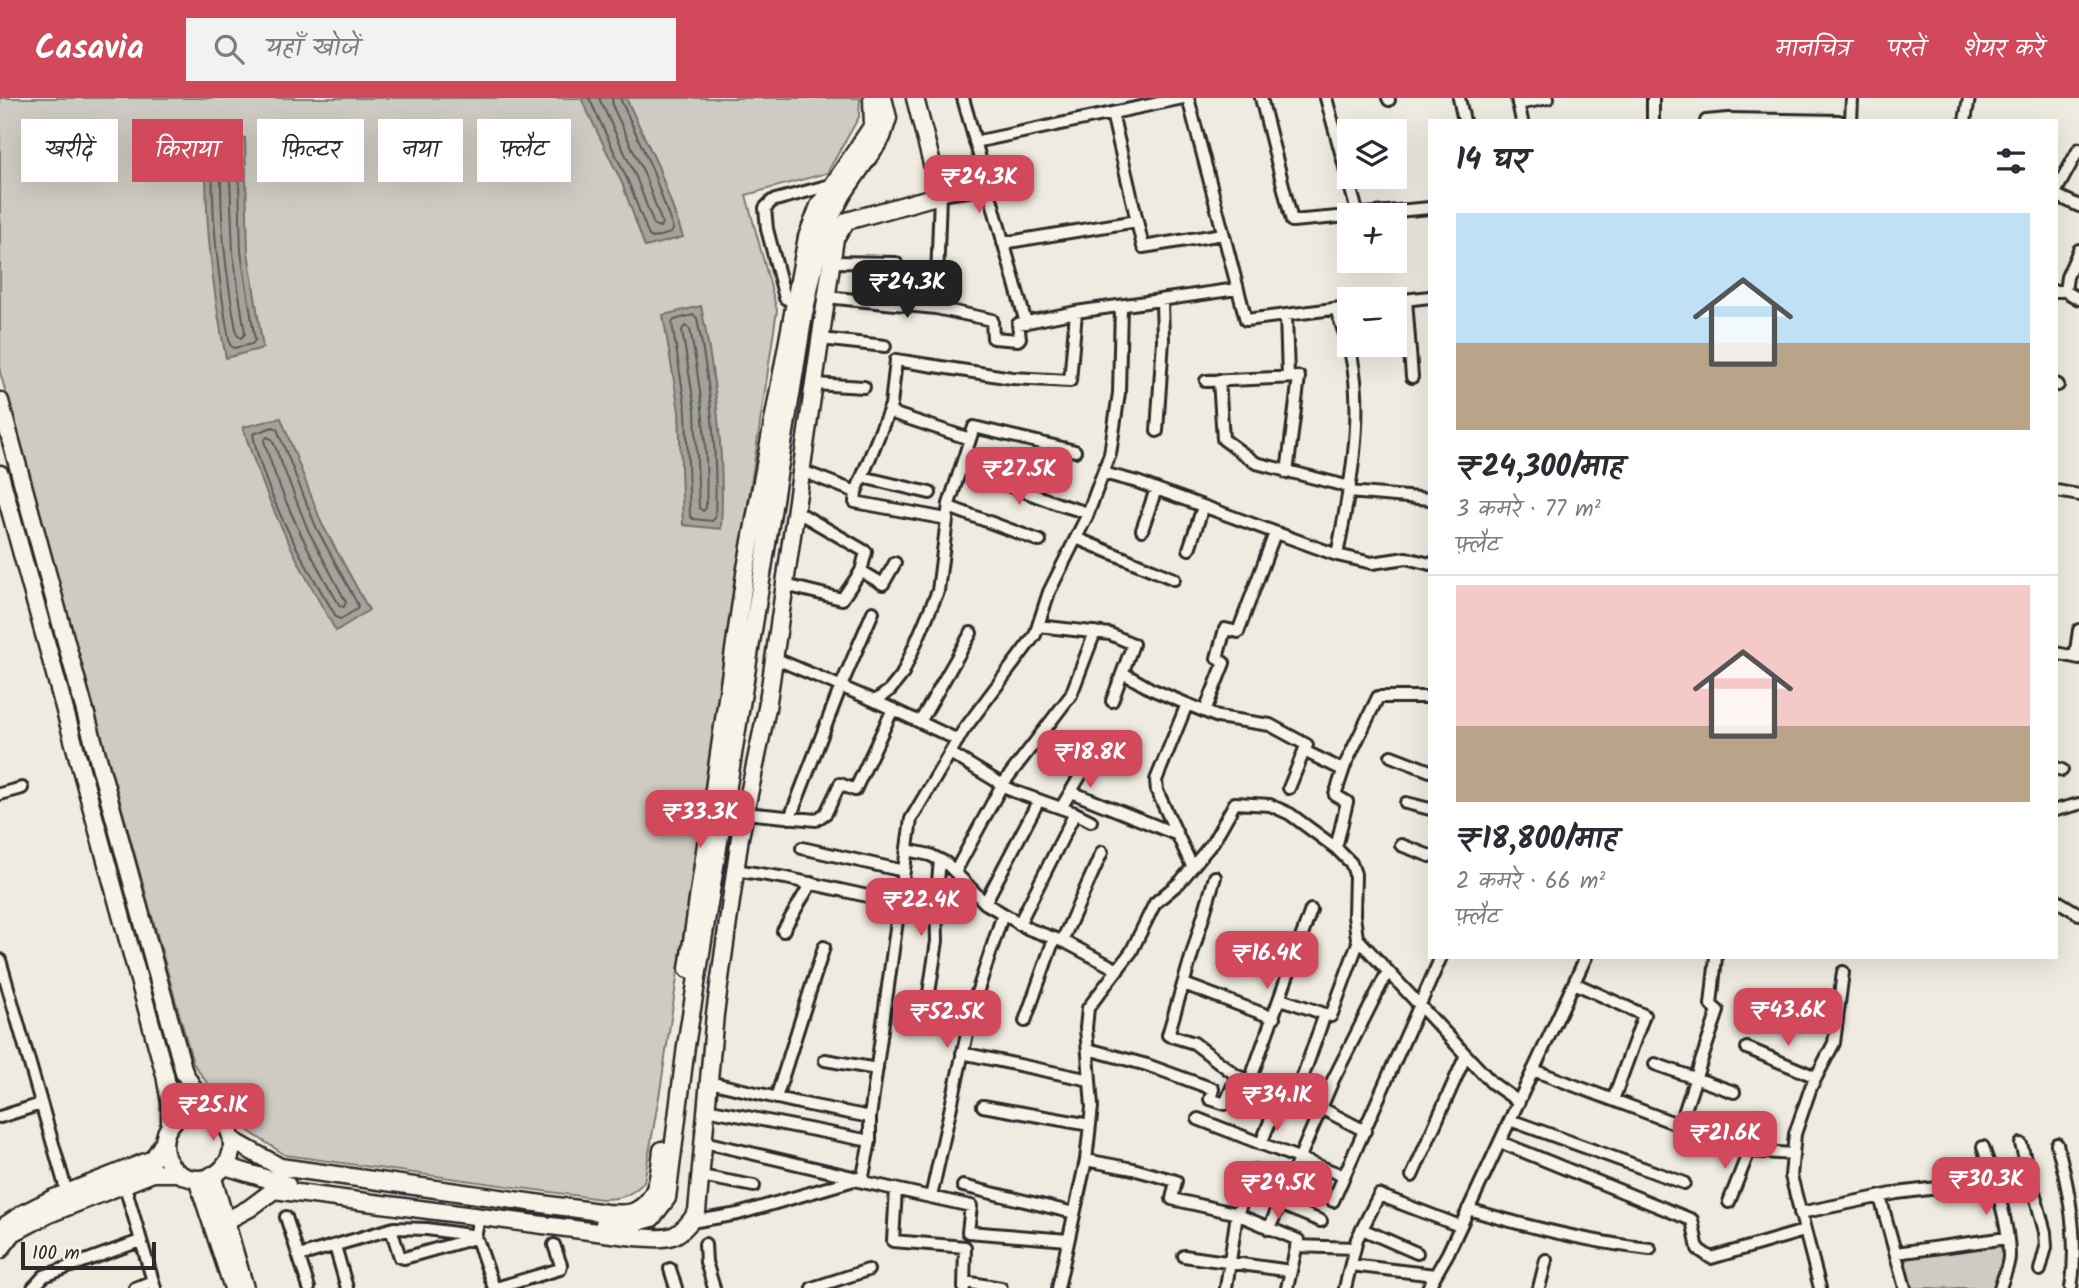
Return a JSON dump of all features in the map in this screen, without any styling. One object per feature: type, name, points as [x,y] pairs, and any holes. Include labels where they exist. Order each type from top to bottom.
[{"type":"street","points":[[212,1173],[231,1155],[232,1140],[227,1127],[219,1117],[206,1111],[183,1114],[170,1124],[165,1134],[163,1150],[169,1164],[189,1178],[212,1173],[278,1184],[598,1224],[627,1225],[652,1218],[667,1198],[686,1046],[804,314],[821,235],[838,189],[873,125],[872,98]]},
{"type":"street","points":[[232,1140],[281,1167],[606,1213],[633,1213],[648,1201],[657,1189],[745,574],[807,237],[818,206],[838,189],[882,137],[888,118],[884,98]]},
{"type":"street","points":[[915,98],[940,195],[936,308]]},
{"type":"street","points":[[963,98],[1026,323]]},
{"type":"street","points":[[975,142],[1186,98],[1246,320],[1336,309],[1352,356],[1357,402],[1350,489],[1337,555]]},
{"type":"street","points":[[1261,98],[1292,221],[1337,217]]},
{"type":"street","points":[[1326,98],[1350,203]]},
{"type":"street","points":[[1459,98],[1464,119]]},
{"type":"street","points":[[1522,119],[1518,101],[1548,98]]},
{"type":"street","points":[[1653,98],[1653,119]]},
{"type":"street","points":[[1851,119],[1852,98]]},
{"type":"street","points":[[1965,119],[1969,98]]},
{"type":"street","points":[[1112,113],[1143,247],[1223,234]]},
{"type":"street","points":[[2058,189],[2079,149]]},
{"type":"street","points":[[219,1225],[250,1208],[274,1190],[635,1237],[666,1239],[685,1230],[691,1222],[697,1212],[715,1014],[734,876],[767,708],[835,237],[847,221],[940,195],[988,188]]},
{"type":"street","points":[[838,189],[847,221]]},
{"type":"street","points":[[795,303],[785,298],[782,289],[767,229],[765,208],[772,201],[838,189]]},
{"type":"street","points":[[2058,194],[2079,206]]},
{"type":"street","points":[[1407,210],[1428,208]]},
{"type":"street","points":[[1003,243],[1137,220]]},
{"type":"street","points":[[2079,250],[2061,291],[2079,299]]},
{"type":"street","points":[[831,262],[896,263]]},
{"type":"street","points":[[827,297],[936,308],[992,320],[993,338],[1018,340],[1018,324],[1076,312],[1237,289]]},
{"type":"street","points":[[1407,300],[1428,297]]},
{"type":"street","points":[[1157,431],[1163,340],[1162,300]]},
{"type":"street","points":[[860,1181],[870,1141],[870,1117],[911,819],[958,740],[1035,635],[1049,592],[1088,513],[1110,454],[1119,393],[1121,306]]},
{"type":"street","points":[[1040,541],[948,513],[855,502],[856,492],[889,412],[896,360],[1012,378],[1069,381],[1076,312]]},
{"type":"street","points":[[1286,315],[1288,377]]},
{"type":"street","points":[[821,339],[885,346]]},
{"type":"street","points":[[1407,345],[1412,377]]},
{"type":"street","points":[[1206,381],[1299,377],[1287,472]]},
{"type":"street","points":[[1219,380],[1223,439],[1256,463],[1350,489],[1428,499]]},
{"type":"street","points":[[814,384],[864,387]]},
{"type":"street","points":[[0,401],[184,1072],[206,1111]]},
{"type":"street","points":[[889,412],[970,439]]},
{"type":"street","points":[[875,701],[890,690],[902,675],[938,591],[948,513],[974,427],[1075,451]]},
{"type":"street","points":[[961,467],[988,474],[989,478],[1088,513]]},
{"type":"street","points":[[802,471],[856,492]]},
{"type":"street","points":[[1103,473],[1156,489],[1337,555],[1372,563],[1406,558],[1428,564]]},
{"type":"street","points":[[0,474],[165,1075],[170,1103],[170,1124]]},
{"type":"street","points":[[862,477],[930,493]]},
{"type":"street","points":[[1142,530],[1156,489]]},
{"type":"street","points":[[2058,492],[2079,495]]},
{"type":"street","points":[[1189,549],[1203,507]]},
{"type":"street","points":[[785,585],[842,599],[861,571],[866,552],[796,511]]},
{"type":"street","points":[[1205,711],[1224,663],[1217,658],[1225,629],[1238,632],[1275,533]]},
{"type":"street","points":[[1076,538],[1174,579]]},
{"type":"street","points":[[861,571],[883,584],[895,563]]},
{"type":"street","points":[[790,818],[873,612]]},
{"type":"street","points":[[1038,626],[1110,634],[1133,644],[1112,701]]},
{"type":"street","points":[[2058,653],[2077,658],[2079,630]]},
{"type":"street","points":[[955,872],[1002,785],[1071,695],[1095,632]]},
{"type":"street","points":[[920,722],[971,633]]},
{"type":"street","points":[[774,658],[958,740]]},
{"type":"street","points":[[1123,674],[1218,717],[1270,725],[1307,745],[1289,788]]},
{"type":"street","points":[[1336,848],[1347,802],[1335,795],[1343,770],[1378,697],[1428,697]]},
{"type":"street","points":[[1188,704],[1156,780],[1157,791],[1192,866]]},
{"type":"street","points":[[745,814],[816,820],[826,813],[840,784],[855,790],[893,709]]},
{"type":"street","points":[[1304,751],[1343,770]]},
{"type":"street","points":[[950,753],[1013,791],[1091,821]]},
{"type":"street","points":[[1391,756],[1428,770]]},
{"type":"street","points":[[1061,808],[1092,757]]},
{"type":"street","points":[[0,794],[22,788]]},
{"type":"street","points":[[1071,792],[1176,834]]},
{"type":"street","points":[[985,903],[1039,800]]},
{"type":"street","points":[[1058,1288],[1086,1160],[1092,1107],[1088,1008],[1131,952],[1155,903],[1180,882],[1213,842],[1235,803],[1270,805],[1290,814],[1336,848],[1351,863],[1355,874],[1354,916],[1359,940],[1492,1083],[1519,1102]]},
{"type":"street","points":[[1405,803],[1428,809]]},
{"type":"street","points":[[2058,809],[2079,804]]},
{"type":"street","points":[[1019,924],[1075,813]]},
{"type":"street","points":[[1401,845],[1428,855]]},
{"type":"street","points":[[802,848],[904,871]]},
{"type":"street","points":[[907,850],[940,860],[985,903],[1019,924],[1118,970]]},
{"type":"street","points":[[1025,1021],[1058,940],[1102,852]]},
{"type":"street","points":[[925,1019],[937,941],[936,903],[940,860]]},
{"type":"street","points":[[713,880],[734,876],[811,883],[899,903]]},
{"type":"street","points":[[1215,877],[1168,1035],[1194,1043],[1237,1076],[1321,1108],[1365,1131]]},
{"type":"street","points":[[783,931],[811,883]]},
{"type":"street","points":[[2058,901],[2079,914]]},
{"type":"street","points":[[1250,1082],[1311,910]]},
{"type":"street","points":[[931,1197],[974,1002],[1003,914]]},
{"type":"street","points":[[1281,999],[1331,1016],[1359,940]]},
{"type":"street","points":[[776,1098],[824,947]]},
{"type":"street","points":[[1333,1201],[1440,959]]},
{"type":"street","points":[[1428,1288],[1460,1226],[1585,959]]},
{"type":"street","points":[[1680,1125],[1718,1011],[1711,1005],[1716,959]]},
{"type":"street","points":[[0,960],[67,1193]]},
{"type":"street","points":[[1269,1229],[1321,1108],[1388,971]]},
{"type":"street","points":[[1820,1288],[1791,1176],[1795,1134],[1816,1077],[1834,1043],[1843,972]]},
{"type":"street","points":[[1574,983],[1644,1015],[1613,1100]]},
{"type":"street","points":[[1184,984],[1274,1018]]},
{"type":"street","points":[[1295,1098],[1325,1014]]},
{"type":"street","points":[[1747,1048],[1816,1077]]},
{"type":"street","points":[[1088,1049],[1147,1065],[1213,1089],[1199,1119],[1344,1176]]},
{"type":"street","points":[[962,1053],[1090,1080]]},
{"type":"street","points":[[1412,1176],[1466,1055]]},
{"type":"street","points":[[825,1060],[877,1069]]},
{"type":"street","points":[[1655,1064],[1734,1092]]},
{"type":"street","points":[[1533,1070],[1749,1151],[1793,1154]]},
{"type":"street","points":[[1217,1127],[1237,1076]]},
{"type":"street","points":[[709,1082],[870,1117]]},
{"type":"street","points":[[1261,1144],[1281,1093]]},
{"type":"street","points":[[1210,1099],[1225,1104]]},
{"type":"street","points":[[0,1116],[41,1104]]},
{"type":"street","points":[[983,1106],[1090,1125]]},
{"type":"street","points":[[706,1108],[870,1141]]},
{"type":"street","points":[[1510,1120],[1684,1183]]},
{"type":"street","points":[[0,1229],[24,1213],[67,1193],[153,1159],[164,1142]]},
{"type":"street","points":[[704,1142],[856,1176],[860,1181]]},
{"type":"street","points":[[1500,1142],[1692,1220],[1698,1249],[1711,1258],[1804,1231]]},
{"type":"street","points":[[2021,1144],[2045,1232],[2046,1247],[2040,1270]]},
{"type":"street","points":[[2057,1144],[2075,1210],[2077,1253],[2071,1288]]},
{"type":"street","points":[[1983,1147],[2007,1238],[2009,1259],[2000,1288]]},
{"type":"street","points":[[1729,1202],[1749,1151]]},
{"type":"street","points":[[1086,1160],[1176,1181],[1172,1199],[1237,1214],[1298,1240],[1287,1288]]},
{"type":"street","points":[[1226,1288],[1237,1214],[1255,1170]]},
{"type":"street","points":[[0,1250],[13,1233],[49,1214],[153,1173],[177,1172]]},
{"type":"street","points":[[212,1173],[219,1225],[233,1288]]},
{"type":"street","points":[[701,1176],[754,1186]]},
{"type":"street","points":[[691,1222],[738,1214],[854,1180],[971,1206],[968,1232],[1068,1241]]},
{"type":"street","points":[[1800,1213],[1880,1197],[1994,1181]]},
{"type":"street","points":[[124,1183],[154,1284],[135,1288]]},
{"type":"street","points":[[962,1186],[1074,1213]]},
{"type":"street","points":[[896,1189],[893,1241],[965,1247],[964,1285],[1001,1288]]},
{"type":"street","points":[[1247,1191],[1321,1221]]},
{"type":"street","points":[[1345,1288],[1355,1248],[1378,1195],[1460,1226]]},
{"type":"street","points":[[1880,1197],[1905,1288]]},
{"type":"street","points":[[1468,1209],[1516,1224],[1609,1244],[1650,1249]]},
{"type":"street","points":[[286,1217],[309,1288]]},
{"type":"street","points":[[479,1217],[475,1238],[495,1288],[560,1269],[554,1245]]},
{"type":"street","points":[[219,1225],[245,1288]]},
{"type":"street","points":[[299,1256],[391,1229],[427,1229],[475,1238]]},
{"type":"street","points":[[391,1229],[400,1257],[404,1258],[475,1238]]},
{"type":"street","points":[[1362,1229],[1417,1253]]},
{"type":"street","points":[[1896,1253],[2007,1238]]},
{"type":"street","points":[[33,1288],[44,1276],[140,1241]]},
{"type":"street","points":[[705,1244],[706,1262],[714,1288]]},
{"type":"street","points":[[335,1246],[347,1288]]},
{"type":"street","points":[[1296,1246],[1355,1248]]},
{"type":"street","points":[[1184,1256],[1291,1271]]},
{"type":"street","points":[[1539,1288],[1546,1260]]},
{"type":"street","points":[[1351,1265],[1435,1275]]},
{"type":"street","points":[[670,1269],[676,1288]]},
{"type":"street","points":[[812,1288],[867,1270]]},
{"type":"shaded area","points":[[0,98],[860,98],[859,117],[827,173],[746,195],[777,310],[661,1085],[644,1182],[634,1191],[620,1197],[601,1199],[285,1155],[250,1132],[220,1101],[193,1063],[0,372]]},
{"type":"shaded area","points":[[2002,1245],[2004,1259],[1993,1288],[1911,1288],[1905,1258]]},
{"type":"water","points":[[581,98],[626,98],[658,166],[683,237],[645,247],[622,183]]},
{"type":"water","points":[[245,138],[248,252],[263,348],[226,358],[209,247],[206,182],[243,182]]},
{"type":"water","points":[[701,306],[718,417],[722,472],[721,529],[683,525],[679,411],[663,315]]},
{"type":"water","points":[[281,418],[322,524],[369,610],[336,631],[284,532],[261,480],[243,427]]}]
